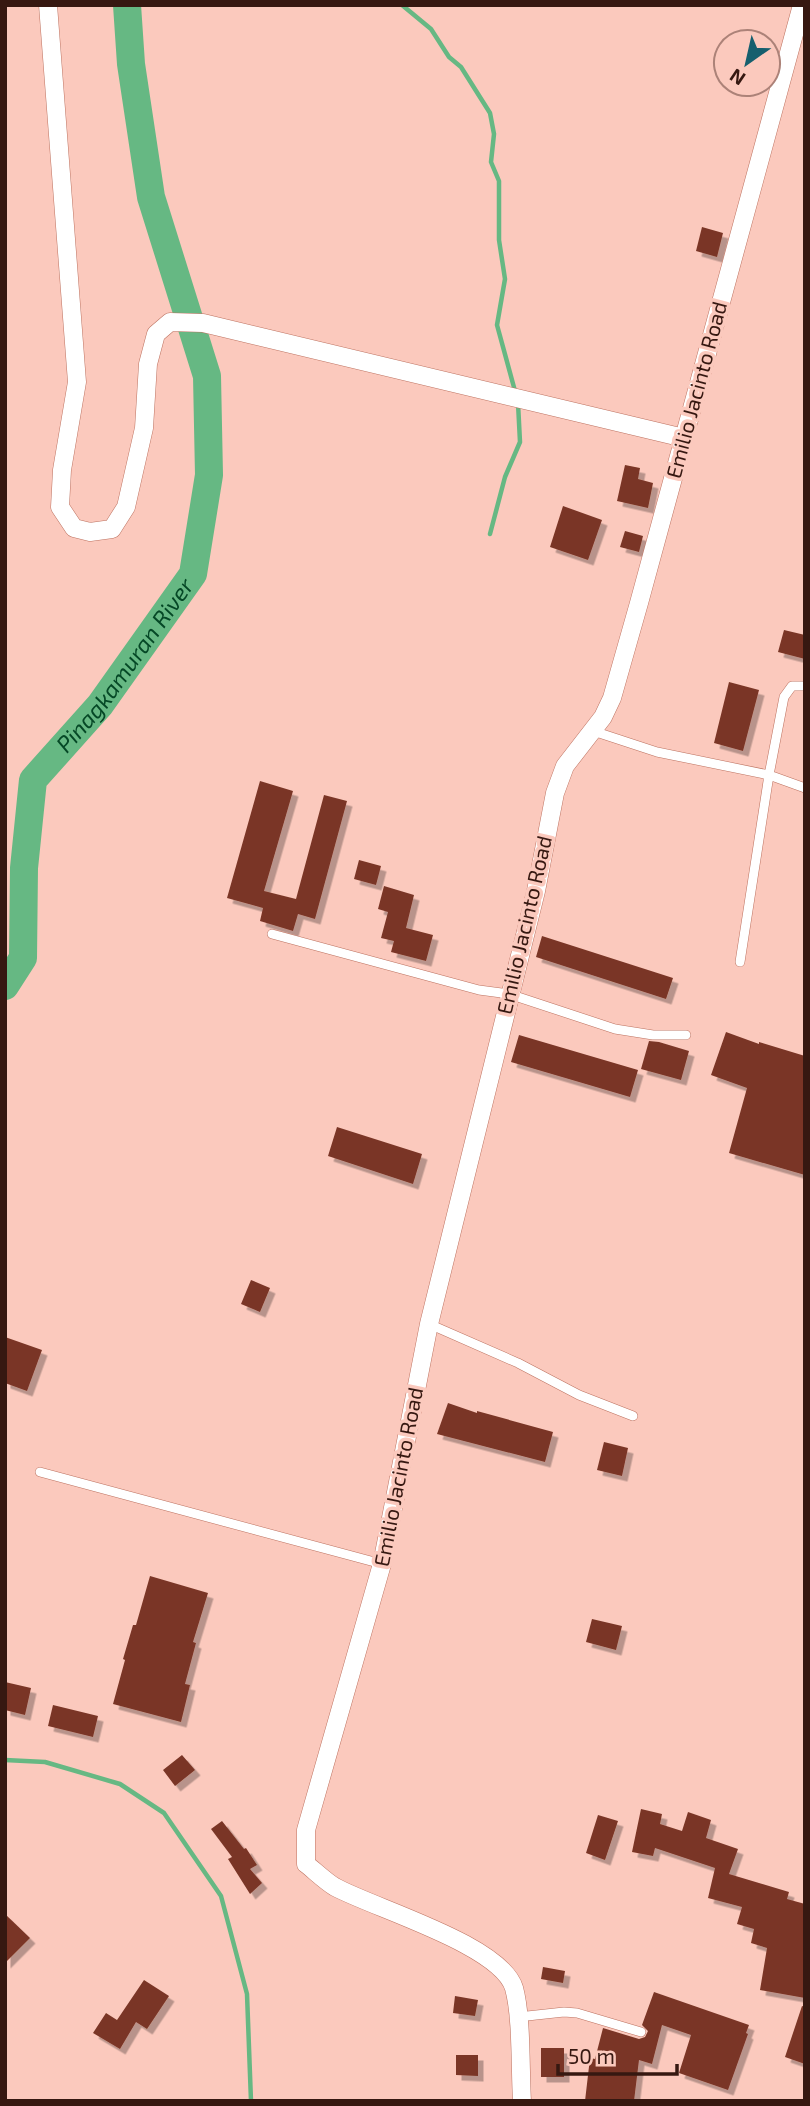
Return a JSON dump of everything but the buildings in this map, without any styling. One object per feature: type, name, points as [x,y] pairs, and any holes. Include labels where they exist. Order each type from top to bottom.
[{"type":"street","points":[[48,5],[77,382],[62,470],[60,507],[74,528],[90,532],[112,529],[127,507],[144,428],[148,364],[156,334],[170,322],[203,323],[684,439]]},
{"type":"street","name":"Emilio Jacinto Road","points":[[518,2017],[513,1988],[506,1973],[476,1950],[333,1886],[306,1864],[306,1830],[382,1564],[429,1324],[536,891],[555,793],[565,766],[603,717],[612,698],[802,5]]},
{"type":"street","points":[[518,2017],[522,2101]]},
{"type":"lane","points":[[740,962],[784,697],[792,686],[805,686]]},
{"type":"lane","points":[[593,731],[657,752],[769,775],[805,788]]},
{"type":"lane","points":[[272,934],[479,990],[509,994],[615,1028],[653,1035],[686,1035]]},
{"type":"lane","points":[[429,1324],[518,1363],[579,1395],[633,1416]]},
{"type":"lane","points":[[40,1472],[382,1564]]},
{"type":"lane","points":[[518,2017],[577,2013],[641,2032]]},
{"type":"waterway","name":"Pinagkamuran River","points":[[5,986],[23,958],[24,868],[33,780],[100,705],[193,574],[209,475],[207,376],[151,197],[131,64],[127,5]]},
{"type":"waterway","points":[[402,5],[431,29],[449,57],[461,67],[490,113],[494,134],[491,162],[499,181],[499,240],[505,279],[497,325],[515,391]]},
{"type":"waterway","points":[[490,534],[505,477],[520,442],[518,403]]},
{"type":"waterway","points":[[5,1760],[45,1762],[120,1784],[164,1813],[221,1896],[247,1994],[251,2101]]}]
